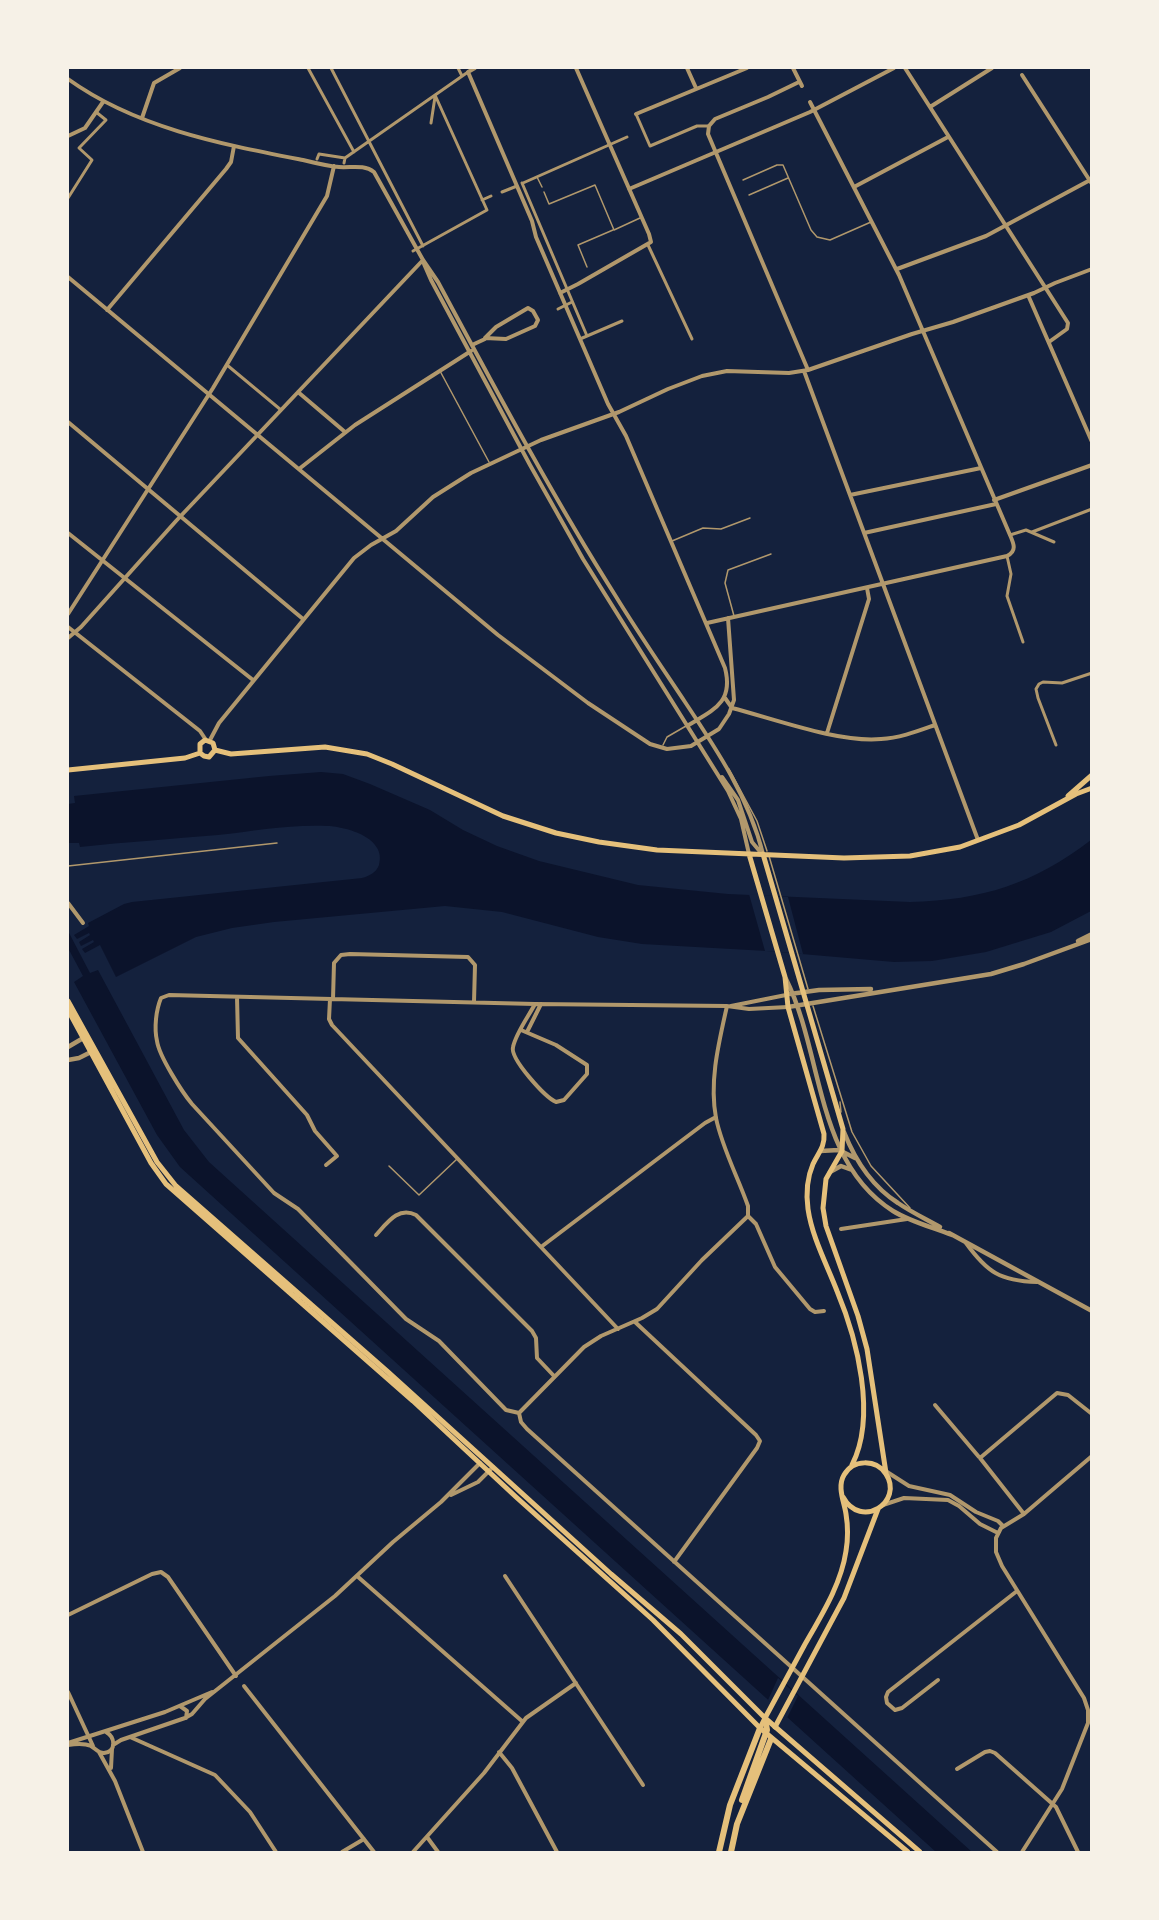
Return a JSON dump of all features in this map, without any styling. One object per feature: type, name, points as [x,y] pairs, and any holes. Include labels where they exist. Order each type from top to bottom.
[{"type":"highway","points":[[731,1852],[746,1785],[768,1736],[765,1718]]},
{"type":"highway","points":[[719,1852],[725,1820],[760,1728]]},
{"type":"main road","points":[[200,753],[200,744],[208,740],[214,744],[215,750]]},
{"type":"main road","points":[[215,750],[231,754],[320,747],[353,751],[386,761],[503,816],[565,835],[642,848],[851,859],[905,857],[978,841],[1029,821],[1079,792],[1092,788]]},
{"type":"main road","points":[[200,753],[209,757],[215,750]]},
{"type":"main road","points":[[68,770],[185,758],[200,753]]},
{"type":"main road","points":[[1063,802],[1092,774]]},
{"type":"main road","points":[[749,854],[786,977],[789,994],[788,1006],[823,1131],[824,1141],[811,1170],[807,1187],[807,1203],[812,1226],[847,1315],[858,1361],[862,1399],[862,1431],[859,1451],[852,1467]]},
{"type":"main road","points":[[766,855],[842,1125],[844,1136],[842,1151],[828,1174],[823,1196],[824,1218],[866,1343],[890,1491],[881,1507],[844,1598],[768,1736]]},
{"type":"main road","points":[[68,1001],[85,1037]]},
{"type":"main road","points":[[68,1010],[93,1051],[151,1162],[166,1184],[482,1461],[658,1625],[768,1736],[908,1852]]},
{"type":"main road","points":[[760,1728],[833,1591],[843,1565],[848,1532],[841,1482],[845,1473],[852,1467],[864,1463],[879,1467],[886,1473]]},
{"type":"main road","points":[[490,1469],[681,1634],[765,1718],[920,1852]]},
{"type":"main road","points":[[843,1497],[851,1508],[860,1512],[869,1512],[881,1507]]},
{"type":"street","points":[[142,118],[154,83],[180,68]]},
{"type":"street","points":[[308,68],[354,152]]},
{"type":"street","points":[[331,68],[423,246]]},
{"type":"street","points":[[458,68],[462,76]]},
{"type":"street","points":[[317,159],[319,154],[344,161],[475,68]]},
{"type":"street","points":[[560,292],[646,246],[651,238],[576,68]]},
{"type":"street","points":[[687,68],[696,88]]},
{"type":"street","points":[[710,126],[697,126],[650,146],[641,131],[636,114],[747,68]]},
{"type":"street","points":[[793,68],[800,84],[715,119],[708,134],[806,371],[978,841]]},
{"type":"street","points":[[629,189],[814,109],[894,68]]},
{"type":"street","points":[[906,68],[1069,325],[1049,342]]},
{"type":"street","points":[[930,107],[992,68]]},
{"type":"street","points":[[468,72],[580,339],[626,436],[725,670],[728,686],[725,698],[716,707],[687,726]]},
{"type":"street","points":[[897,269],[979,238],[1091,181],[1022,75]]},
{"type":"street","points":[[68,79],[103,102],[193,136],[334,166],[364,167],[374,172],[415,250],[423,260],[431,280],[603,577],[731,773],[766,855]]},
{"type":"street","points":[[432,123],[435,95]]},
{"type":"street","points":[[415,250],[487,210],[435,95]]},
{"type":"street","points":[[68,136],[83,129],[103,102]]},
{"type":"street","points":[[707,623],[1007,556],[1014,549],[897,269],[810,102]]},
{"type":"street","points":[[68,198],[92,160],[79,148],[106,120],[96,112]]},
{"type":"street","points":[[502,192],[627,137]]},
{"type":"street","points":[[854,187],[948,137]]},
{"type":"street","points":[[107,310],[226,169],[231,162],[234,146]]},
{"type":"street","points":[[68,614],[209,394],[327,196],[334,166]]},
{"type":"street","points":[[522,183],[587,336]]},
{"type":"street","points":[[482,200],[491,196]]},
{"type":"street","points":[[646,246],[692,339]]},
{"type":"street","points":[[68,638],[423,260]]},
{"type":"street","points":[[68,627],[200,731],[208,740],[253,680],[354,558],[366,548],[396,531],[438,493],[490,464],[528,446],[614,414],[668,389],[716,373],[735,370],[789,373],[806,371],[1028,295],[1092,269]]},
{"type":"street","points":[[68,277],[533,662],[635,735],[662,749],[682,748],[698,743],[722,726],[732,708],[734,697],[728,618]]},
{"type":"street","points":[[1028,295],[1092,442]]},
{"type":"street","points":[[558,309],[572,302]]},
{"type":"street","points":[[299,469],[345,432],[472,348],[493,329],[527,309],[532,310],[537,318],[536,325],[508,339],[485,338]]},
{"type":"street","points":[[537,318],[543,315]]},
{"type":"street","points":[[580,339],[622,321]]},
{"type":"street","points":[[472,348],[521,450],[584,559],[687,726],[738,800],[752,842],[766,855]]},
{"type":"street","points":[[226,364],[281,410]]},
{"type":"street","points":[[298,392],[345,432]]},
{"type":"street","points":[[68,422],[303,619]]},
{"type":"street","points":[[864,533],[995,502],[1092,465]]},
{"type":"street","points":[[850,495],[981,468]]},
{"type":"street","points":[[1032,532],[1092,510]]},
{"type":"street","points":[[1010,535],[1026,530],[1054,542]]},
{"type":"street","points":[[68,533],[253,680]]},
{"type":"street","points":[[1007,556],[1011,574],[1007,596],[1023,642]]},
{"type":"street","points":[[827,733],[869,599],[867,588]]},
{"type":"street","points":[[1056,745],[1036,689],[1043,682],[1062,683],[1092,674]]},
{"type":"street","points":[[725,698],[732,708],[853,738],[896,737],[935,725]]},
{"type":"street","points":[[712,764],[738,813],[749,854]]},
{"type":"street","points":[[68,903],[83,923]]},
{"type":"street","points":[[1065,948],[1092,934]]},
{"type":"street","points":[[519,1413],[506,1410],[439,1341],[406,1319],[298,1209],[274,1193],[192,1104],[156,1041],[159,1001],[162,997],[169,995],[727,1006],[743,1009],[797,1005],[991,974],[1092,939]]},
{"type":"street","points":[[474,1002],[475,965],[468,957],[341,955],[334,963],[329,1019],[332,1025],[618,1329]]},
{"type":"street","points":[[727,1006],[806,991],[888,989]]},
{"type":"street","points":[[789,994],[797,1005],[832,1128],[854,1171],[880,1201],[908,1219],[952,1235]]},
{"type":"street","points":[[237,997],[238,1038],[305,1113],[315,1131],[337,1156],[326,1165]]},
{"type":"street","points":[[521,1029],[572,1054],[588,1067],[585,1076],[561,1102],[550,1098],[533,1081],[514,1056],[513,1046],[521,1029],[535,1004]]},
{"type":"street","points":[[527,1032],[541,1004]]},
{"type":"street","points":[[727,1006],[715,1070],[716,1117],[748,1206],[748,1216],[756,1224],[777,1270],[810,1309],[815,1312],[824,1311]]},
{"type":"street","points":[[68,1047],[85,1037]]},
{"type":"street","points":[[68,1060],[79,1058],[93,1051]]},
{"type":"street","points":[[541,1246],[716,1117]]},
{"type":"street","points":[[842,1125],[859,1162]]},
{"type":"street","points":[[820,1151],[831,1149],[850,1154],[882,1190],[896,1202],[1092,1311]]},
{"type":"street","points":[[828,1174],[840,1166],[854,1171]]},
{"type":"street","points":[[376,1235],[399,1213],[408,1212],[416,1215],[532,1331],[536,1338],[537,1358],[554,1376]]},
{"type":"street","points":[[519,1413],[584,1347],[657,1309],[706,1255],[748,1216]]},
{"type":"street","points":[[841,1229],[908,1219]]},
{"type":"street","points":[[966,1242],[981,1264],[996,1274],[1015,1281],[1040,1282]]},
{"type":"street","points":[[635,1322],[760,1441],[759,1446],[674,1562]]},
{"type":"street","points":[[980,1458],[1054,1394],[1068,1395],[1092,1414]]},
{"type":"street","points":[[935,1405],[1024,1514]]},
{"type":"street","points":[[519,1413],[523,1426],[997,1852]]},
{"type":"street","points":[[1022,1852],[1062,1789],[1086,1726],[1088,1710],[1083,1698],[997,1556],[998,1533],[1003,1526],[1024,1514],[1092,1456]]},
{"type":"street","points":[[441,1502],[482,1461]]},
{"type":"street","points":[[99,1752],[106,1752],[130,1737],[185,1718],[335,1596],[393,1542],[441,1502],[476,1483],[490,1469]]},
{"type":"street","points":[[886,1473],[912,1487],[950,1495],[1003,1526]]},
{"type":"street","points":[[881,1507],[904,1498],[948,1500],[980,1524],[998,1533]]},
{"type":"street","points":[[68,1615],[152,1574],[161,1572],[168,1577],[236,1676]]},
{"type":"street","points":[[357,1576],[523,1722]]},
{"type":"street","points":[[505,1576],[644,1785]]},
{"type":"street","points":[[938,1680],[902,1708],[895,1710],[886,1703],[888,1692],[1017,1591]]},
{"type":"street","points":[[413,1852],[484,1773],[523,1722],[534,1711],[576,1683]]},
{"type":"street","points":[[244,1686],[374,1852]]},
{"type":"street","points":[[68,1744],[88,1735],[180,1706],[220,1688]]},
{"type":"street","points":[[68,1692],[94,1747],[111,1772],[143,1852]]},
{"type":"street","points":[[180,1706],[187,1711],[185,1718]]},
{"type":"street","points":[[105,1731],[112,1736],[111,1772]]},
{"type":"street","points":[[94,1747],[94,1737],[98,1732]]},
{"type":"street","points":[[130,1737],[215,1775],[250,1812],[276,1852]]},
{"type":"street","points":[[68,1744],[94,1747]]},
{"type":"street","points":[[957,1769],[985,1752],[993,1751],[1053,1804],[1061,1814],[1078,1852]]},
{"type":"street","points":[[500,1752],[512,1768],[557,1852]]},
{"type":"street","points":[[427,1837],[438,1852]]},
{"type":"street","points":[[342,1852],[364,1839]]},
{"type":"lane","points":[[743,180],[780,164],[784,166],[811,230],[818,237],[830,240],[872,221]]},
{"type":"lane","points":[[537,177],[542,187]]},
{"type":"lane","points":[[749,195],[789,178]]},
{"type":"lane","points":[[544,192],[549,204],[595,185],[614,230]]},
{"type":"lane","points":[[587,267],[578,245],[642,218]]},
{"type":"lane","points":[[440,370],[490,464]]},
{"type":"lane","points":[[671,541],[702,528],[721,529],[750,518]]},
{"type":"lane","points":[[735,617],[725,583],[728,570],[771,554]]},
{"type":"lane","points":[[662,749],[665,738],[687,726]]},
{"type":"lane","points":[[68,866],[277,843]]},
{"type":"lane","points":[[809,1003],[850,1128],[864,1156],[885,1184],[915,1213]]},
{"type":"lane","points":[[840,1098],[842,1125]]},
{"type":"lane","points":[[388,1166],[419,1195],[458,1158]]},
{"type":"water","points":[[321,772],[343,774],[370,784],[430,810],[463,830],[497,846],[539,861],[638,885],[728,894],[910,902],[961,898],[1006,887],[1027,878],[1049,868],[1091,840],[1091,911],[1051,932],[986,952],[932,961],[894,962],[767,951],[642,944],[598,937],[502,912],[445,906],[232,928],[196,937],[116,977],[100,945],[85,953],[82,949],[94,942],[93,940],[81,946],[79,942],[90,935],[89,933],[77,939],[74,935],[89,926],[88,923],[124,904],[362,878],[376,870],[380,856],[377,848],[364,836],[328,826],[286,827],[80,847],[79,843],[68,843],[68,804],[75,803],[74,796]]},
{"type":"water","points":[[68,931],[90,973],[98,970],[184,1130],[209,1162],[972,1852],[936,1852],[180,1167],[157,1135],[74,982],[83,976],[68,948]]},
{"type":"pier","points":[[749,894],[788,897],[803,954],[765,951]]},
{"type":"pier","points":[[778,1678],[798,1696],[787,1718],[768,1700]]}]
